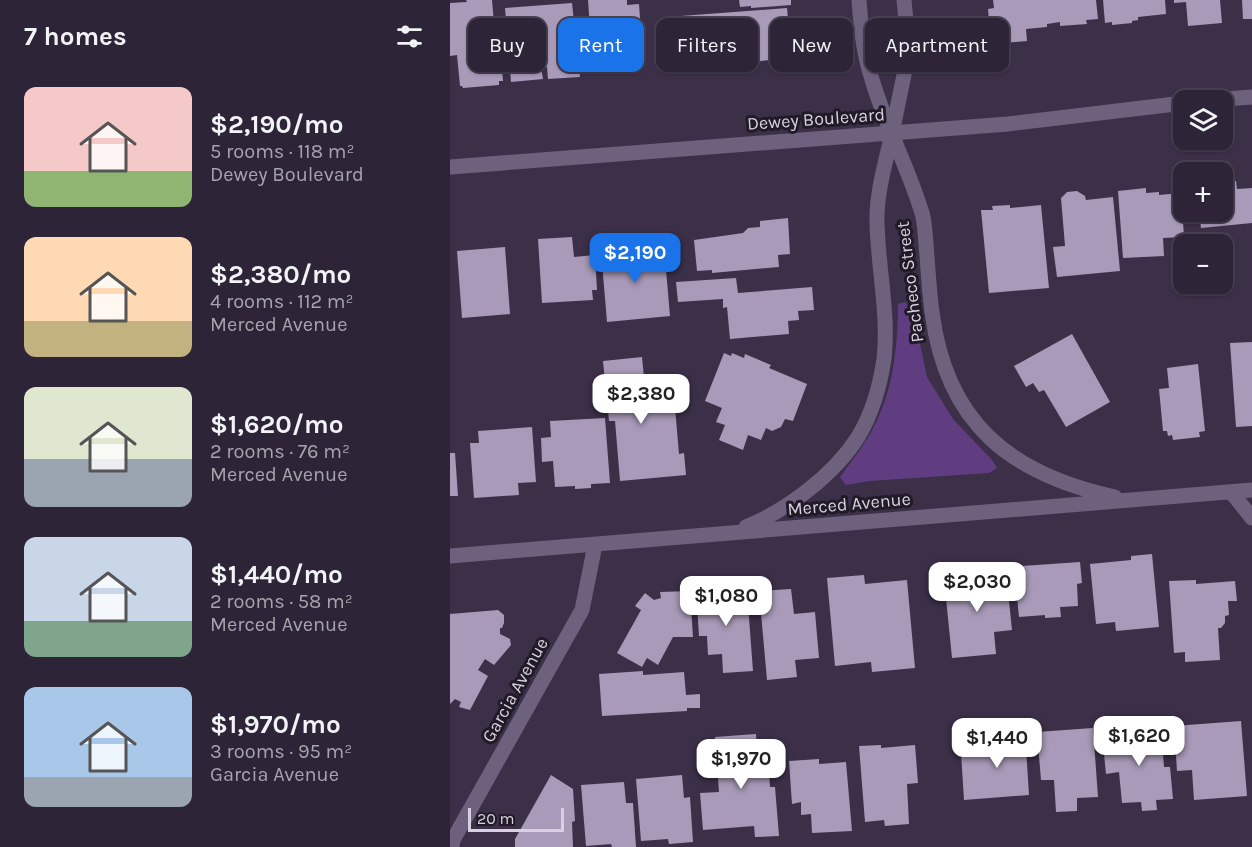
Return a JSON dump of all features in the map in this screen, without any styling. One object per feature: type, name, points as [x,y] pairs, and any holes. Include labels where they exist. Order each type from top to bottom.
[{"type":"street","name":"Pacheco Street","points":[[859,0],[863,48],[871,78],[923,216],[932,312],[939,354],[956,395],[982,430],[1013,458],[1050,478],[1088,491],[1131,501]]},
{"type":"street","name":"Pacheco Street","points":[[730,533],[768,518],[803,495],[832,468],[858,437],[875,401],[884,359],[885,317],[877,221],[881,181],[908,43],[904,0]]},
{"type":"street","points":[[1233,98],[1252,97]]},
{"type":"street","name":"Dewey Boulevard","points":[[450,167],[1008,124],[1173,104]]},
{"type":"street","name":"Merced Avenue","points":[[450,556],[1252,490]]},
{"type":"street","points":[[1232,493],[1252,518]]},
{"type":"street","name":"Garcia Avenue","points":[[452,847],[453,840],[582,610],[595,545]]},
{"type":"shaded area","points":[[906,302],[919,339],[927,377],[953,419],[997,468],[989,473],[869,481],[846,485],[840,477],[870,433],[888,391],[894,362],[898,304]]},
{"type":"building","points":[[466,0],[492,0],[494,18],[468,18],[468,72],[502,72],[503,81],[499,81],[499,85],[463,88],[460,86],[457,55],[450,56],[450,3],[467,2]]},
{"type":"building","points":[[588,0],[627,0],[627,5],[639,4],[640,18],[589,18]]},
{"type":"building","points":[[739,0],[791,0],[791,5],[740,7]]},
{"type":"building","points":[[993,0],[1096,0],[1098,19],[1086,20],[1087,24],[1060,26],[1060,22],[1047,24],[1047,27],[1026,29],[1027,41],[1009,42],[1009,18],[989,18],[988,9],[994,8]]},
{"type":"building","points":[[1103,0],[1165,0],[1166,14],[1138,17],[1138,20],[1132,23],[1112,25],[1112,22],[1105,23]]},
{"type":"building","points":[[1174,0],[1220,0],[1222,23],[1188,26],[1186,2],[1174,3]]},
{"type":"building","points":[[1242,0],[1252,0],[1252,19],[1243,19]]},
{"type":"building","points":[[572,3],[574,18],[558,18],[558,72],[579,72],[580,77],[548,79],[546,18],[506,18],[505,8]]},
{"type":"building","points":[[787,8],[788,18],[770,18],[770,60],[758,61],[758,18],[681,18],[681,16]]},
{"type":"building","points":[[510,72],[542,72],[543,79],[511,82]]},
{"type":"building","points":[[1233,181],[1236,181],[1237,189],[1252,188],[1252,223],[1201,228],[1200,222],[1233,222]]},
{"type":"building","points":[[1146,188],[1146,193],[1173,194],[1173,222],[1183,222],[1184,234],[1173,234],[1173,238],[1163,238],[1164,256],[1123,258],[1118,191]]},
{"type":"building","points":[[1077,191],[1085,196],[1086,200],[1113,197],[1120,271],[1057,277],[1053,247],[1065,246],[1061,198],[1067,192]]},
{"type":"building","points":[[1010,205],[1010,208],[1041,205],[1049,288],[989,293],[981,210],[993,210],[992,206]]},
{"type":"building","points":[[788,218],[790,254],[778,255],[779,267],[712,273],[712,270],[697,271],[694,240],[743,233],[748,228],[760,227],[760,221]]},
{"type":"building","points":[[572,237],[574,257],[595,255],[597,290],[592,290],[593,300],[542,303],[538,239]]},
{"type":"building","points":[[664,246],[670,316],[607,322],[601,251]]},
{"type":"building","points":[[505,247],[510,314],[462,318],[457,251]]},
{"type":"building","points":[[736,278],[738,293],[812,287],[814,310],[798,311],[799,320],[788,321],[789,334],[730,339],[727,307],[723,308],[723,299],[678,302],[676,282]]},
{"type":"building","points":[[1072,334],[1110,402],[1066,427],[1044,390],[1039,392],[1033,383],[1026,387],[1014,366]]},
{"type":"building","points":[[1252,342],[1252,426],[1236,427],[1230,343]]},
{"type":"building","points":[[724,353],[731,356],[732,353],[744,358],[745,354],[771,365],[769,368],[807,384],[793,421],[785,419],[781,427],[772,431],[766,428],[761,440],[748,435],[743,450],[719,440],[725,425],[716,422],[722,408],[705,401]]},
{"type":"building","points":[[642,357],[647,409],[675,407],[679,454],[684,453],[686,475],[620,481],[615,421],[609,421],[603,361]]},
{"type":"building","points":[[1198,364],[1205,431],[1199,432],[1200,437],[1173,440],[1172,435],[1168,436],[1167,431],[1163,431],[1159,389],[1169,388],[1167,368]]},
{"type":"building","points":[[605,418],[610,483],[591,484],[591,488],[555,487],[553,461],[542,462],[541,438],[551,437],[550,421]]},
{"type":"building","points":[[532,427],[536,482],[518,483],[519,495],[474,498],[470,443],[479,443],[478,431]]},
{"type":"building","points":[[450,453],[455,453],[458,496],[450,496]]},
{"type":"building","points":[[1152,554],[1159,627],[1116,631],[1115,622],[1096,624],[1090,564],[1131,560],[1131,556]]},
{"type":"building","points":[[1080,562],[1082,583],[1077,584],[1078,606],[1060,607],[1061,617],[1045,618],[1045,615],[1019,617],[1017,597],[1024,596],[1022,566]]},
{"type":"building","points":[[1006,572],[1012,630],[994,632],[996,654],[952,658],[944,578]]},
{"type":"building","points":[[864,575],[865,584],[907,580],[915,668],[872,672],[871,662],[835,666],[827,578]]},
{"type":"building","points":[[1196,580],[1196,584],[1235,581],[1237,601],[1228,601],[1229,615],[1225,616],[1225,623],[1218,628],[1220,660],[1185,662],[1185,652],[1174,653],[1169,581]]},
{"type":"building","points":[[722,588],[722,593],[747,591],[753,671],[723,673],[722,654],[708,655],[707,636],[699,636],[696,590]]},
{"type":"building","points":[[791,589],[794,614],[815,612],[819,658],[795,660],[797,677],[767,680],[759,591]]},
{"type":"building","points":[[690,591],[693,637],[673,637],[658,665],[647,658],[642,667],[617,653],[641,610],[635,606],[645,593],[654,600],[661,598],[660,592]]},
{"type":"building","points":[[498,610],[504,615],[500,634],[510,639],[511,645],[494,665],[485,659],[478,670],[488,676],[470,710],[459,707],[461,702],[455,699],[450,704],[450,614]]},
{"type":"building","points":[[643,671],[643,675],[684,672],[686,695],[700,694],[700,708],[687,708],[687,711],[602,716],[599,674]]},
{"type":"building","points":[[1241,721],[1247,796],[1194,800],[1192,770],[1177,771],[1174,726]]},
{"type":"building","points":[[1020,726],[1022,748],[1026,748],[1029,795],[964,800],[961,753],[985,751],[984,745],[1002,743],[1000,728]]},
{"type":"building","points":[[1093,728],[1098,797],[1077,798],[1077,811],[1056,812],[1054,780],[1041,780],[1037,732]]},
{"type":"building","points":[[1161,730],[1164,767],[1170,767],[1173,799],[1156,800],[1157,810],[1142,811],[1141,802],[1122,803],[1119,772],[1106,774],[1102,734]]},
{"type":"building","points":[[756,734],[758,765],[764,765],[769,769],[770,787],[775,787],[779,836],[755,837],[754,826],[703,830],[700,793],[719,792],[715,737]]},
{"type":"building","points":[[881,745],[881,748],[915,745],[918,783],[907,784],[909,824],[885,826],[884,820],[865,822],[859,746]]},
{"type":"building","points":[[819,759],[819,764],[846,762],[852,831],[812,833],[811,814],[801,815],[801,802],[792,804],[789,761]]},
{"type":"building","points":[[551,775],[573,789],[575,821],[572,822],[573,847],[515,847],[515,839]]},
{"type":"building","points":[[682,775],[684,798],[690,797],[693,842],[669,844],[668,839],[641,841],[636,779]]},
{"type":"building","points":[[624,782],[626,803],[633,803],[636,847],[612,847],[611,844],[586,846],[581,785]]}]
